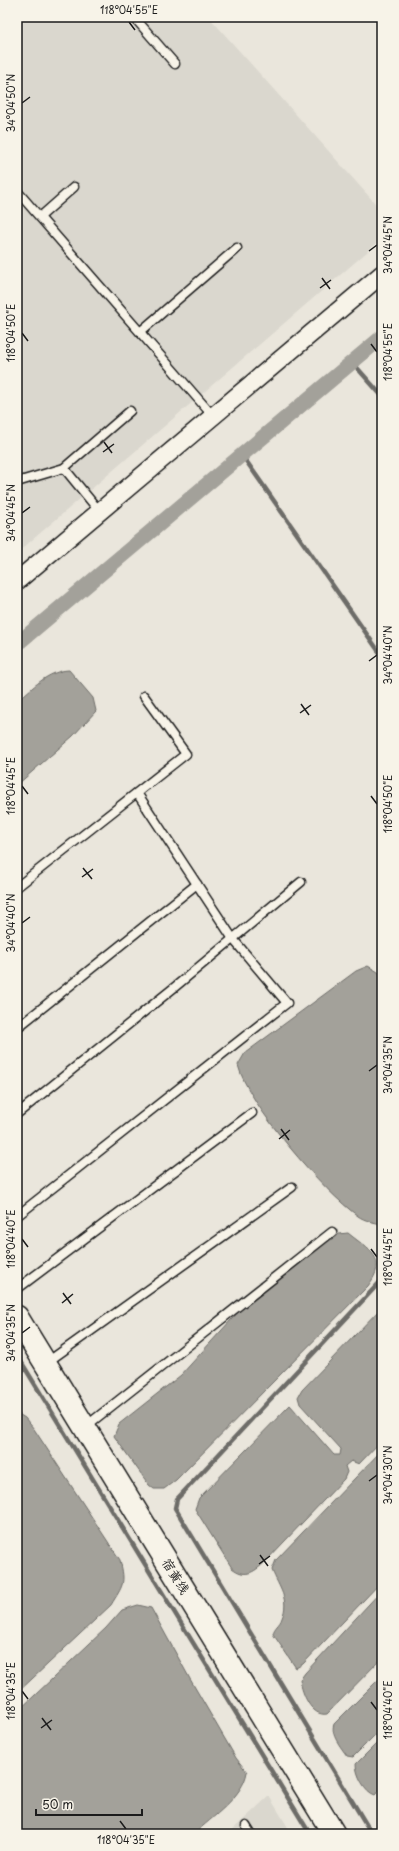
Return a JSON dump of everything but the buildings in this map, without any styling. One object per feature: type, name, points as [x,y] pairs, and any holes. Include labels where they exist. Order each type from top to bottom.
[{"type":"main road","name":"宿黄线","points":[[17,1317],[334,1834]]},
{"type":"street","points":[[17,581],[382,274]]},
{"type":"lane","points":[[134,17],[175,64]]},
{"type":"lane","points":[[40,217],[74,187]]},
{"type":"lane","points":[[17,191],[214,416]]},
{"type":"lane","points":[[140,332],[237,248]]},
{"type":"lane","points":[[17,482],[64,468],[130,411]]},
{"type":"lane","points":[[64,468],[100,512]]},
{"type":"lane","points":[[17,887],[186,754],[144,696]]},
{"type":"lane","points":[[17,1216],[287,1003],[233,939],[137,793]]},
{"type":"lane","points":[[17,1114],[301,882]]},
{"type":"lane","points":[[17,1028],[197,884]]},
{"type":"lane","points":[[17,1289],[252,1112]]},
{"type":"lane","points":[[45,1363],[292,1187]]},
{"type":"lane","points":[[84,1427],[332,1232]]},
{"type":"lane","points":[[246,1826],[251,1834]]},
{"type":"shaded area","points":[[17,17],[209,17],[382,211],[382,239],[17,553]]},
{"type":"shaded area","points":[[69,670],[93,698],[96,711],[73,736],[17,785],[17,701],[47,677],[54,673]]},
{"type":"shaded area","points":[[368,966],[378,972],[382,977],[381,1224],[358,1216],[326,1188],[308,1168],[271,1124],[256,1102],[238,1065],[245,1053],[356,971]]},
{"type":"shaded area","points":[[348,1233],[370,1250],[377,1262],[377,1268],[374,1276],[368,1286],[176,1480],[164,1489],[154,1489],[149,1485],[114,1436],[119,1424],[181,1375],[241,1309],[328,1240],[339,1234]]},
{"type":"shaded area","points":[[382,1307],[382,1440],[359,1464],[351,1461],[345,1466],[347,1472],[344,1479],[264,1563],[249,1573],[241,1573],[237,1571],[232,1568],[195,1509],[199,1498],[290,1405],[334,1455],[340,1455],[341,1449],[300,1404],[298,1397],[302,1390]]},
{"type":"shaded area","points":[[17,1413],[25,1418],[34,1429],[120,1560],[123,1580],[121,1588],[111,1605],[17,1693]]},
{"type":"shaded area","points":[[382,1450],[382,1581],[303,1664],[296,1668],[273,1634],[281,1620],[285,1605],[283,1594],[272,1570],[276,1560]]},
{"type":"shaded area","points":[[382,1590],[382,1658],[327,1714],[316,1712],[305,1697],[300,1680]]},
{"type":"shaded area","points":[[138,1605],[151,1608],[236,1758],[247,1772],[240,1790],[226,1806],[194,1834],[17,1834],[17,1712],[106,1628],[122,1610]]},
{"type":"shaded area","points":[[382,1676],[382,1728],[353,1757],[347,1756],[335,1737],[333,1728],[334,1724]]},
{"type":"shaded area","points":[[382,1738],[382,1788],[375,1795],[365,1787],[356,1768],[356,1764]]},
{"type":"shaded area","points":[[269,1796],[292,1834],[228,1834]]},
{"type":"waterway","points":[[17,644],[382,337]]},
{"type":"waterway","points":[[352,362],[382,396]]},
{"type":"waterway","points":[[242,455],[382,656]]},
{"type":"waterway","points":[[372,1834],[175,1508],[177,1499],[381,1281],[382,1276]]},
{"type":"waterway","points":[[17,1355],[310,1834]]}]
